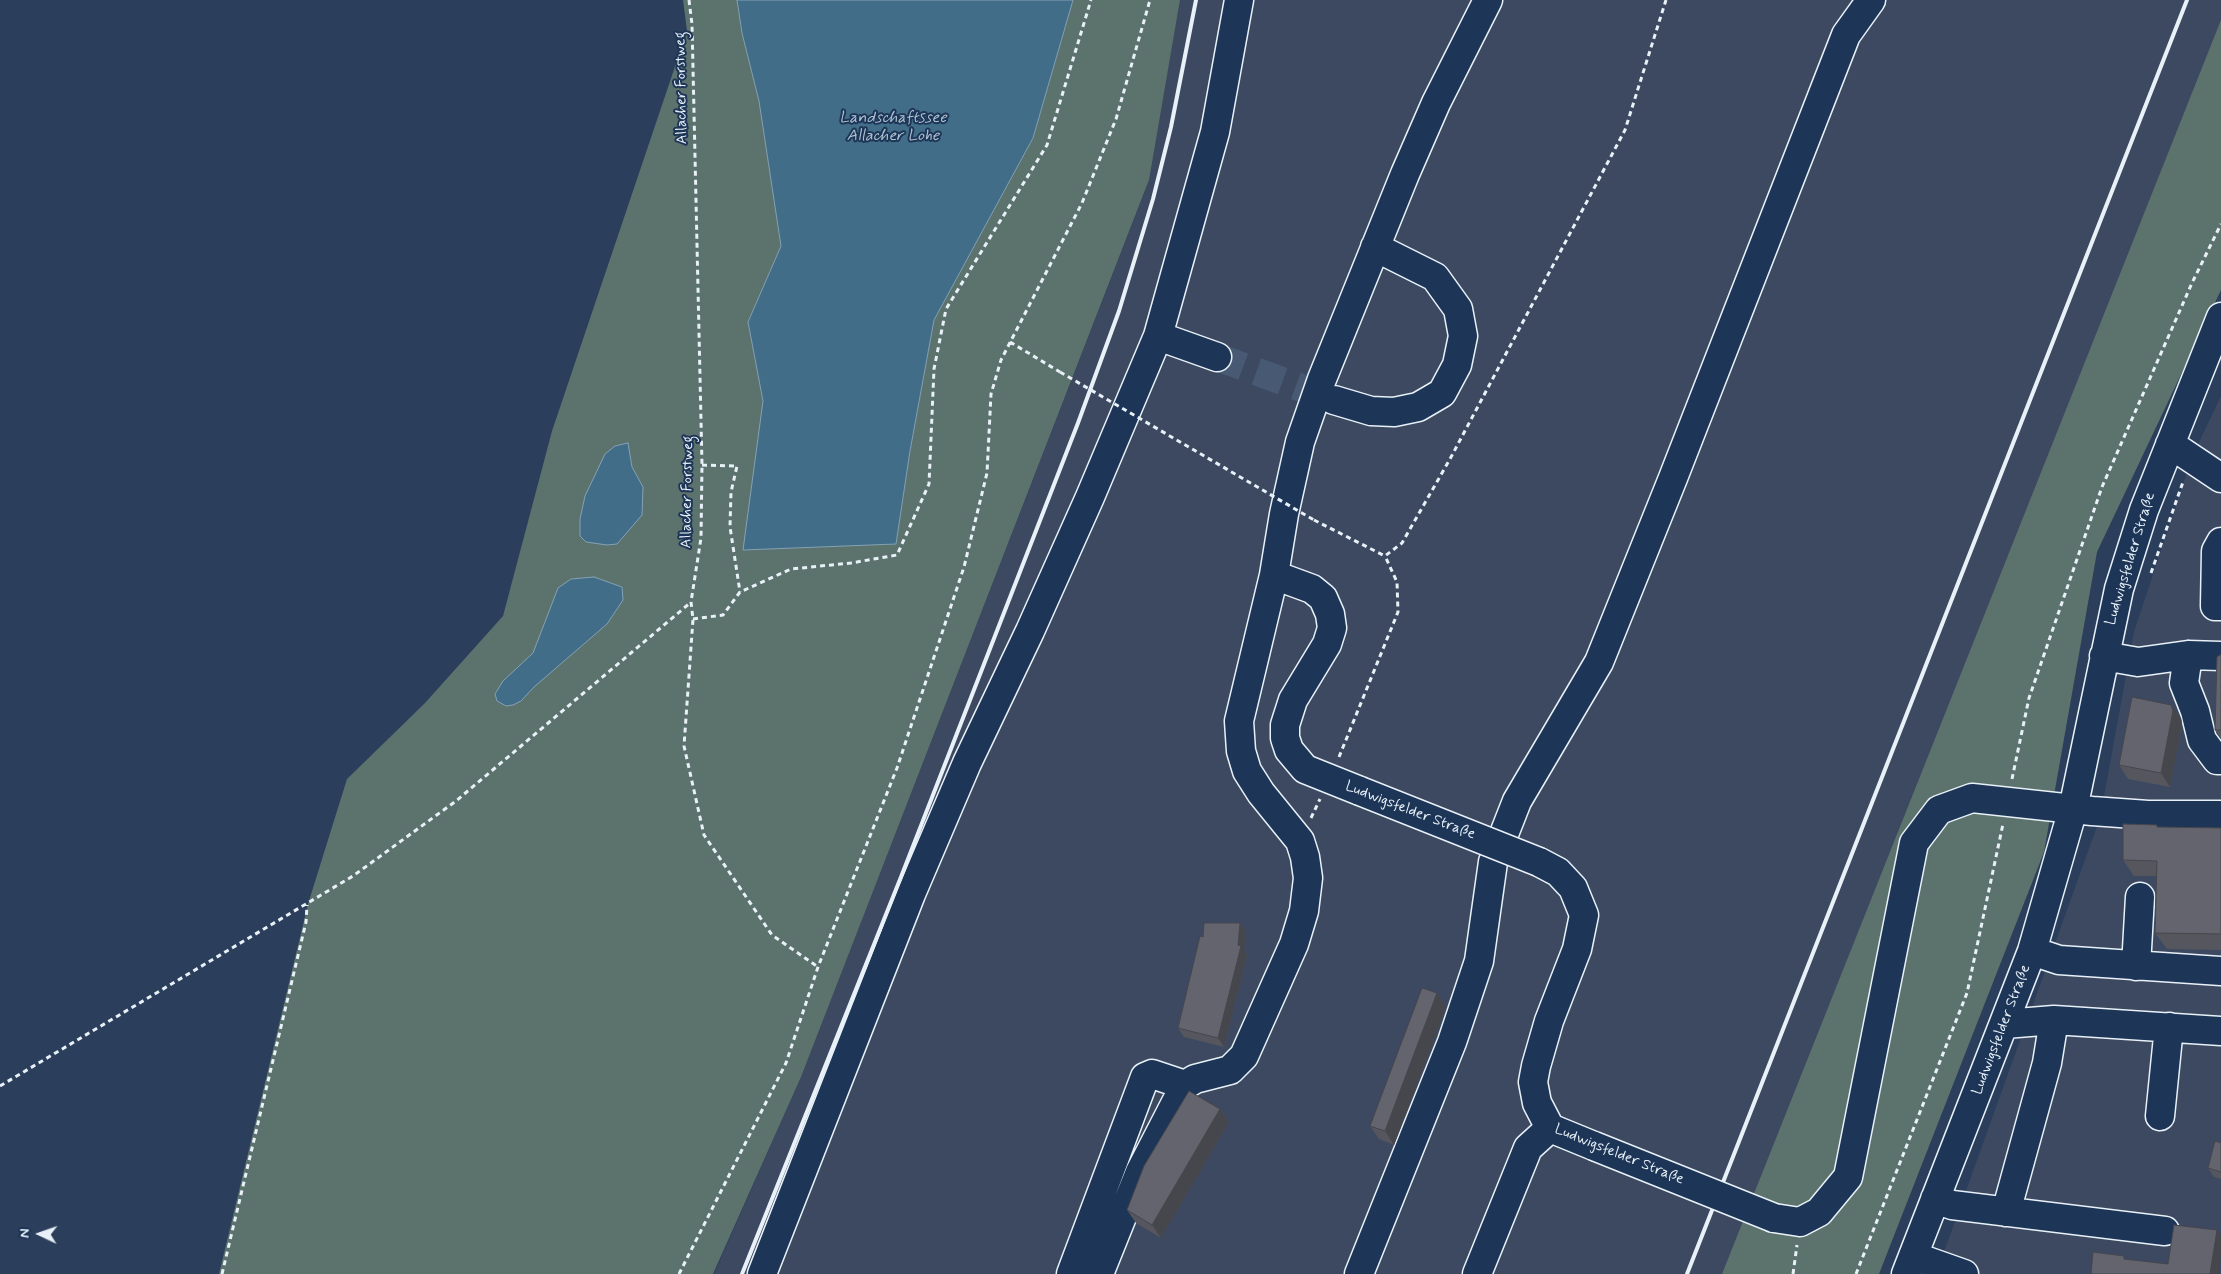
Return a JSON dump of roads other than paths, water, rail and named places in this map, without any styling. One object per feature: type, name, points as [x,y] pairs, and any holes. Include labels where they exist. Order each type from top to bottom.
[{"type":"street","points":[[762,1274],[910,894],[967,763],[1030,631],[1090,497],[1158,336],[1215,132],[1239,0]]},
{"type":"street","points":[[1099,1274],[1140,1172],[1185,1085],[1195,1078],[1230,1070],[1244,1056],[1294,944],[1304,911],[1308,878],[1305,857],[1300,841],[1261,793],[1247,771],[1241,751],[1239,721],[1274,575],[1284,514],[1300,442],[1322,378],[1436,103],[1488,0]]},
{"type":"street","points":[[1359,1274],[1452,1042],[1479,962],[1493,862],[1517,801],[1599,662],[1846,35],[1871,0]]},
{"type":"street","points":[[1334,400],[1371,411],[1394,412],[1418,407],[1442,393],[1457,365],[1463,336],[1458,308],[1436,277],[1375,248]]},
{"type":"street","name":"Ludwigsfelder Straße","points":[[1910,1265],[2032,951],[2073,809],[2119,589],[2144,510],[2221,317]]},
{"type":"street","points":[[1158,336],[1216,357]]},
{"type":"street","points":[[2170,444],[2221,478]]},
{"type":"street","points":[[2221,542],[2216,551],[2215,606],[2221,606]]},
{"type":"street","name":"Ludwigsfelder Straße","points":[[1274,575],[1312,589],[1323,598],[1330,614],[1332,628],[1327,644],[1293,700],[1286,725],[1285,738],[1293,755],[1305,769],[1326,787],[1360,792],[1539,862],[1558,872],[1573,888],[1584,915],[1577,949],[1549,1021],[1533,1082],[1537,1103],[1550,1128],[1787,1220],[1819,1212],[1848,1177],[1914,843],[1939,810],[1972,798],[2073,809]]},
{"type":"street","points":[[2138,662],[2188,655],[2221,656]]},
{"type":"street","points":[[2188,655],[2184,683],[2195,711],[2202,740],[2216,760],[2221,760]]},
{"type":"street","points":[[2104,656],[2138,662],[2184,683]]},
{"type":"street","points":[[2073,809],[2148,815],[2221,815]]},
{"type":"street","points":[[2136,966],[2140,897]]},
{"type":"street","points":[[2032,951],[2059,960],[2221,971]]},
{"type":"street","points":[[2005,1024],[2054,1020],[2221,1031]]},
{"type":"street","points":[[2006,1212],[2047,1063],[2054,1020]]},
{"type":"street","points":[[2160,1116],[2169,1027]]},
{"type":"street","points":[[1071,1274],[1144,1077],[1152,1074],[1185,1085]]},
{"type":"street","points":[[1477,1274],[1528,1148],[1550,1128]]},
{"type":"street","points":[[1935,1199],[1952,1205],[2165,1231]]},
{"type":"street","points":[[1910,1265],[1955,1272]]},
{"type":"water","name":"Landschaftssee Allacher Lohe","points":[[737,0],[1073,0],[1033,138],[934,320],[910,451],[896,544],[743,550],[763,401],[748,322],[781,246],[759,101],[742,33]]},
{"type":"water","points":[[628,443],[632,467],[643,487],[642,515],[617,544],[607,545],[586,542],[580,536],[580,519],[585,496],[605,454],[615,446]]},
{"type":"water","points":[[594,577],[622,587],[623,600],[607,624],[534,687],[521,701],[506,706],[497,701],[495,694],[503,681],[533,653],[558,588],[571,579]]},
{"type":"tunnel","points":[[1217,357],[1334,400]]},
{"type":"railway","points":[[742,1274],[901,877],[1078,423],[1119,311],[1153,199],[1171,127],[1196,0]]},
{"type":"railway","points":[[1687,1274],[2187,0]]}]
